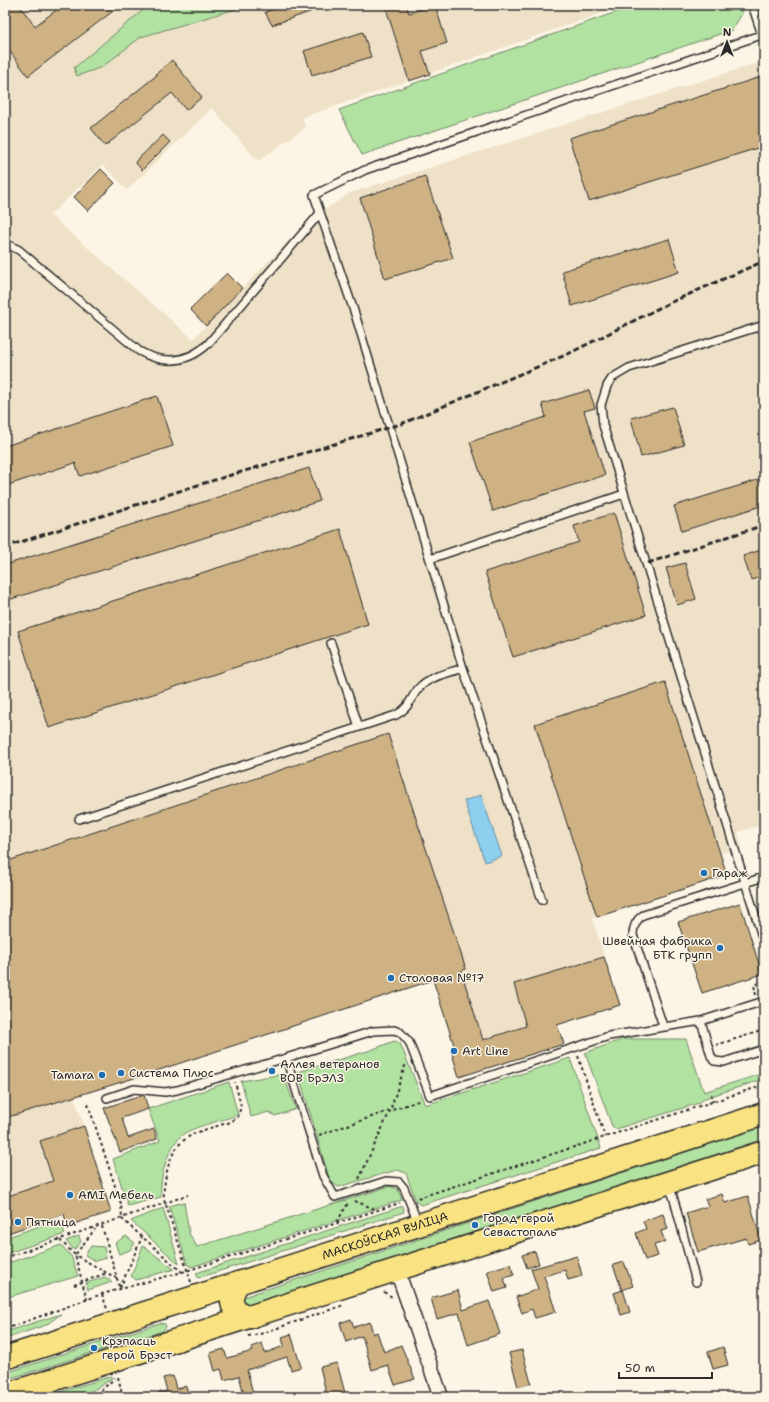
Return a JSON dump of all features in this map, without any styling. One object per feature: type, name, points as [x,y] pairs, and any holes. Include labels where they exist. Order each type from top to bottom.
[{"type":"main road","name":"МАСКОЎСКАЯ ВУЛІЦА","points":[[5,1358],[764,1114]]},
{"type":"main road","points":[[5,1395],[764,1152]]},
{"type":"main road","points":[[238,1283],[232,1293],[231,1301],[241,1314],[250,1317]]},
{"type":"main road","points":[[156,1309],[167,1314],[172,1319],[174,1327],[173,1336],[165,1344]]},
{"type":"street","points":[[397,1270],[442,1397]]},
{"type":"lane","points":[[542,900],[463,668],[355,314],[314,195],[366,170],[763,35],[752,5]]},
{"type":"lane","points":[[5,243],[19,250],[139,351],[149,357],[171,361],[193,356],[208,344],[320,213]]},
{"type":"lane","points":[[764,325],[629,368],[612,378],[603,395],[601,415],[624,494],[764,941]]},
{"type":"lane","points":[[430,559],[624,494]]},
{"type":"lane","points":[[332,643],[360,727]]},
{"type":"lane","points":[[79,819],[402,712],[411,702],[417,690],[428,681],[463,668]]},
{"type":"lane","points":[[663,1026],[633,935],[634,924],[644,915],[764,877]]},
{"type":"lane","points":[[107,1098],[134,1089],[165,1092],[173,1091],[380,1029],[400,1032],[412,1047],[430,1096],[609,1036],[701,1021],[764,1001]]},
{"type":"lane","points":[[701,1021],[712,1059],[720,1063],[764,1049]]},
{"type":"lane","points":[[286,1058],[318,1163],[326,1184],[334,1197],[386,1181],[395,1181],[402,1185],[419,1225]]},
{"type":"lane","points":[[667,1183],[673,1196],[696,1282]]},
{"type":"path","points":[[708,1047],[764,1030]]},
{"type":"path","points":[[354,1191],[390,1111],[412,1047]]},
{"type":"path","points":[[577,1052],[605,1137]]},
{"type":"path","points":[[186,1271],[165,1202],[164,1186],[169,1163],[178,1144],[188,1136],[231,1122],[238,1117],[241,1106],[235,1082]]},
{"type":"path","points":[[5,1329],[120,1289],[186,1271],[409,1201],[764,1085]]},
{"type":"path","points":[[711,1094],[713,1102]]},
{"type":"path","points":[[310,1138],[430,1096]]},
{"type":"path","points":[[88,1104],[121,1204],[122,1219],[182,1272]]},
{"type":"path","points":[[5,1258],[102,1226],[165,1202],[188,1195]]},
{"type":"path","points":[[337,1223],[351,1198],[378,1210]]},
{"type":"path","points":[[102,1226],[120,1289]]},
{"type":"path","points":[[75,1255],[96,1228]]},
{"type":"path","points":[[120,1289],[142,1237]]},
{"type":"path","points":[[60,1240],[75,1255],[116,1278]]},
{"type":"path","points":[[75,1255],[87,1300]]},
{"type":"path","points":[[74,1285],[107,1273]]},
{"type":"path","points":[[84,1397],[98,1392],[118,1376],[123,1397],[98,1392]]},
{"type":"shaded area","points":[[5,5],[625,5],[302,118],[306,127],[258,161],[212,108],[127,190],[103,165],[50,215],[193,339],[308,221],[350,193],[764,61],[764,717],[756,720],[764,746],[764,824],[738,832],[742,847],[720,854],[727,875],[592,918],[620,1005],[557,1025],[564,1044],[459,1077],[451,1050],[455,1048],[433,980],[74,1097],[84,1126],[40,1141],[53,1181],[5,1197]]},
{"type":"green space","points":[[149,5],[249,5],[141,37],[102,67],[77,76],[74,68]]},
{"type":"green space","points":[[636,5],[739,5],[742,14],[732,30],[362,155],[339,110]]},
{"type":"green space","points":[[623,1039],[686,1039],[704,1092],[764,1073],[764,1079],[705,1098],[699,1103],[616,1129],[612,1126],[585,1053]]},
{"type":"green space","points":[[394,1041],[400,1043],[425,1105],[570,1058],[601,1148],[421,1205],[416,1202],[406,1173],[397,1170],[338,1187],[330,1181],[298,1072],[371,1050]]},
{"type":"green space","points":[[283,1074],[296,1109],[275,1116],[269,1112],[251,1117],[241,1081]]},
{"type":"green space","points":[[229,1082],[238,1115],[185,1133],[179,1138],[169,1153],[163,1171],[161,1197],[128,1206],[113,1159],[160,1141],[148,1109]]},
{"type":"green space","points":[[764,1126],[764,1139],[243,1307],[240,1298]]},
{"type":"green space","points":[[390,1186],[398,1189],[402,1200],[191,1267],[187,1264],[169,1206],[184,1202],[189,1233],[197,1247]]},
{"type":"green space","points":[[403,1206],[404,1212],[198,1278],[196,1273]]},
{"type":"green space","points":[[163,1208],[179,1264],[131,1221]]},
{"type":"green space","points":[[60,1219],[65,1234],[5,1254],[5,1238]]},
{"type":"green space","points":[[79,1236],[81,1242],[74,1250],[66,1241]]},
{"type":"green space","points":[[126,1236],[135,1243],[130,1250],[119,1254],[115,1243]]},
{"type":"green space","points":[[61,1245],[71,1256],[78,1276],[5,1298],[5,1264]]},
{"type":"green space","points":[[91,1246],[104,1247],[106,1258],[95,1261],[85,1255]]},
{"type":"green space","points":[[143,1246],[174,1269],[136,1280],[131,1276]]},
{"type":"green space","points":[[105,1277],[112,1282],[88,1290],[86,1283]]},
{"type":"green space","points":[[61,1314],[46,1325],[5,1339],[5,1332]]},
{"type":"green space","points":[[160,1323],[165,1324],[166,1327],[163,1331],[5,1380],[5,1373]]},
{"type":"green space","points":[[112,1376],[112,1378],[103,1385],[87,1393],[65,1397],[44,1397]]},
{"type":"water","points":[[481,795],[502,856],[485,862],[464,801]]},
{"type":"building","points":[[5,5],[19,5],[35,26],[63,5],[121,5],[28,76],[5,45]]},
{"type":"building","points":[[287,5],[324,5],[324,7],[272,25],[265,12]]},
{"type":"building","points":[[385,5],[406,5],[409,13],[435,5],[447,43],[422,51],[430,74],[409,81]]},
{"type":"building","points":[[363,32],[371,57],[312,75],[304,51]]},
{"type":"building","points":[[172,60],[202,97],[186,110],[172,93],[105,146],[91,128],[157,75],[156,74]]},
{"type":"building","points":[[764,76],[764,146],[589,201],[569,138]]},
{"type":"building","points":[[163,135],[170,142],[142,170],[135,162]]},
{"type":"building","points":[[101,169],[115,183],[88,211],[74,197]]},
{"type":"building","points":[[425,176],[453,258],[385,279],[360,198]]},
{"type":"building","points":[[669,239],[679,272],[572,306],[562,271]]},
{"type":"building","points":[[227,273],[242,288],[206,326],[190,309]]},
{"type":"building","points":[[589,390],[595,408],[584,411],[605,475],[493,511],[470,442],[546,417],[542,404]]},
{"type":"building","points":[[157,396],[173,446],[80,476],[75,463],[5,486],[5,446]]},
{"type":"building","points":[[673,407],[684,445],[641,457],[631,418]]},
{"type":"building","points":[[309,468],[320,501],[5,601],[5,565]]},
{"type":"building","points":[[764,478],[764,505],[682,531],[674,506]]},
{"type":"building","points":[[614,513],[646,615],[513,657],[485,572],[579,542],[574,526]]},
{"type":"building","points":[[340,529],[368,624],[49,728],[18,631]]},
{"type":"building","points":[[764,549],[764,576],[751,580],[743,556]]},
{"type":"building","points":[[685,563],[696,599],[677,605],[666,568]]},
{"type":"building","points":[[665,682],[727,875],[597,917],[535,724]]},
{"type":"building","points":[[388,734],[466,969],[461,971],[483,1040],[526,1026],[514,984],[604,957],[620,1005],[557,1025],[564,1044],[459,1077],[451,1050],[455,1048],[433,980],[144,1075],[5,1118],[5,862]]},
{"type":"building","name":"Швейная фабрика БТК групп","points":[[740,903],[762,974],[702,993],[678,922]]},
{"type":"building","points":[[144,1095],[148,1109],[122,1118],[128,1138],[154,1129],[157,1139],[120,1152],[104,1108]]},
{"type":"building","points":[[84,1126],[111,1212],[67,1226],[64,1214],[5,1234],[5,1197],[53,1181],[40,1141]]},
{"type":"building","points":[[722,1194],[725,1203],[748,1196],[761,1240],[748,1244],[746,1238],[698,1252],[686,1213],[708,1206],[705,1199]]},
{"type":"building","points":[[663,1214],[668,1229],[661,1231],[665,1242],[654,1245],[658,1256],[645,1260],[636,1233],[646,1229],[643,1221]]},
{"type":"building","points":[[535,1251],[539,1264],[527,1268],[522,1255]]},
{"type":"building","points":[[577,1256],[582,1276],[568,1280],[565,1270],[544,1276],[556,1312],[535,1318],[532,1309],[522,1313],[516,1297],[538,1289],[531,1269]]},
{"type":"building","points":[[624,1262],[633,1286],[622,1290],[613,1265]]},
{"type":"building","points":[[510,1264],[514,1275],[504,1278],[507,1288],[494,1292],[487,1271]]},
{"type":"building","points":[[458,1290],[463,1310],[489,1301],[500,1334],[468,1345],[459,1313],[437,1319],[431,1298]]},
{"type":"building","points":[[623,1290],[630,1312],[621,1315],[614,1293]]},
{"type":"building","points":[[351,1319],[354,1327],[370,1322],[373,1334],[377,1332],[384,1352],[401,1345],[415,1379],[395,1385],[388,1365],[372,1370],[362,1336],[346,1342],[340,1323]]},
{"type":"building","points":[[291,1334],[301,1367],[291,1370],[287,1357],[247,1370],[254,1397],[245,1397],[239,1376],[224,1380],[221,1369],[215,1371],[210,1353],[224,1349],[227,1358],[253,1351],[251,1347],[262,1343],[265,1353],[284,1346],[282,1337]]},
{"type":"building","points":[[723,1347],[728,1365],[713,1369],[708,1352]]},
{"type":"building","points":[[522,1350],[531,1383],[518,1387],[509,1353]]},
{"type":"building","points":[[337,1363],[346,1397],[327,1397],[320,1367]]},
{"type":"building","points":[[173,1376],[176,1389],[186,1386],[189,1397],[159,1397],[158,1393],[167,1391],[163,1378]]},
{"type":"railway","points":[[5,547],[198,485],[401,424],[568,354],[667,304],[764,261]]},
{"type":"railway","points":[[648,563],[764,525]]},
{"type":"place","name":"Гараж","points":[[704,873]]},
{"type":"place","name":"Швейная фабрика БТК групп","points":[[720,948]]},
{"type":"place","name":"Столовая №17","points":[[391,978]]},
{"type":"place","name":"Art Line","points":[[454,1051]]},
{"type":"place","name":"Аллея ветеранов ВОВ БрЭЛЗ","points":[[272,1071]]},
{"type":"place","name":"Система Плюс","points":[[121,1073]]},
{"type":"place","name":"Tamara","points":[[102,1075]]},
{"type":"place","name":"AMI Мебель","points":[[70,1195]]},
{"type":"place","name":"Пятница","points":[[18,1222]]},
{"type":"place","name":"Горад герой Севастопаль","points":[[475,1225]]},
{"type":"place","name":"Крэпасць герой Брэст","points":[[94,1348]]}]
